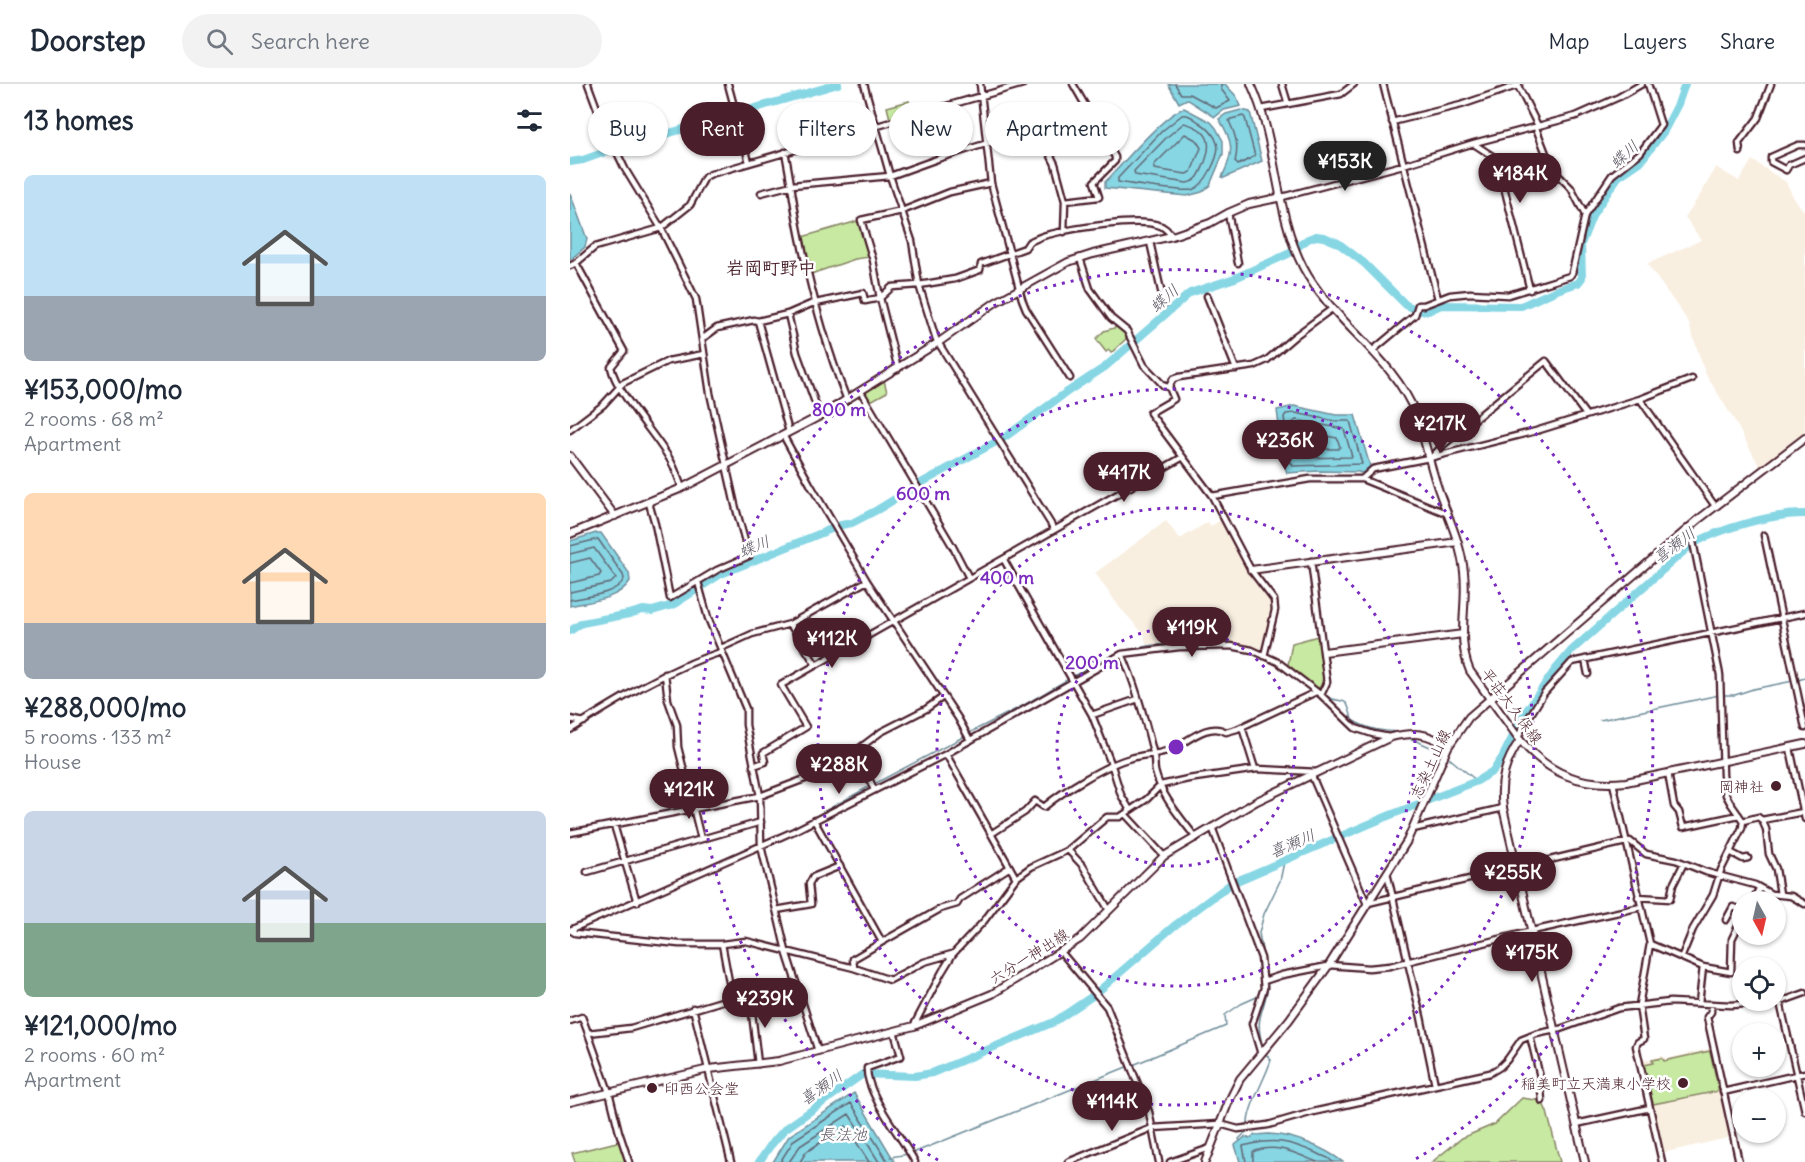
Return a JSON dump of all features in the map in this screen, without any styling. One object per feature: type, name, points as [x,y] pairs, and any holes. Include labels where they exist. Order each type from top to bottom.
[{"type":"main road","name":"平荘大久保線","points":[[1251,84],[1261,110],[1282,197],[1284,220],[1292,244],[1314,284],[1403,390],[1416,415],[1458,542],[1464,574],[1463,634],[1466,660],[1470,671],[1519,739],[1541,762],[1555,771],[1590,783],[1613,783],[1805,744]]},
{"type":"main road","points":[[570,534],[682,488],[820,416],[898,369],[1019,288],[1080,258],[1172,236],[1210,224],[1249,204],[1282,197]]},
{"type":"main road","name":"志染土山線","points":[[1205,1162],[1240,1080],[1329,966],[1413,829],[1448,747],[1469,717],[1715,506],[1805,438]]},
{"type":"main road","points":[[570,456],[615,516]]},
{"type":"main road","points":[[1251,570],[1458,542]]},
{"type":"main road","points":[[1324,652],[1463,634]]},
{"type":"main road","name":"六分一神出線","points":[[570,1102],[709,1069],[779,1061],[914,1026],[992,994],[1061,952],[1080,939],[1164,856],[1257,801],[1391,738],[1415,733],[1422,734],[1448,747]]},
{"type":"main road","points":[[1519,739],[1504,768],[1501,786],[1503,808],[1585,1162]]},
{"type":"street","points":[[588,84],[617,153],[661,228],[696,299],[710,393],[749,556],[717,570],[670,598],[649,503]]},
{"type":"street","points":[[728,84],[749,162]]},
{"type":"street","points":[[864,84],[869,102]]},
{"type":"street","points":[[761,193],[792,185],[890,176],[985,144],[980,84]]},
{"type":"street","points":[[877,126],[1023,84]]},
{"type":"street","points":[[1065,201],[1099,197],[1095,182],[1115,161],[1115,157],[1073,84]]},
{"type":"street","points":[[1282,84],[1288,104]]},
{"type":"street","points":[[1261,110],[1341,94],[1354,84]]},
{"type":"street","points":[[1383,84],[1438,299]]},
{"type":"street","points":[[1392,122],[1461,105],[1518,84],[1538,126],[1536,128],[1552,169],[1571,188],[1585,215]]},
{"type":"street","points":[[1282,197],[1590,111],[1642,84]]},
{"type":"street","points":[[1372,351],[1415,315],[1418,305],[1450,295],[1470,293],[1508,296],[1570,276],[1585,215],[1612,175],[1640,153],[1661,125],[1648,84]]},
{"type":"street","points":[[1740,152],[1738,143],[1758,118],[1771,84]]},
{"type":"street","points":[[877,134],[912,241],[919,285],[936,339],[1054,529]]},
{"type":"street","points":[[1474,144],[1497,159],[1530,290]]},
{"type":"street","points":[[1805,145],[1798,145],[1771,157],[1771,162],[1786,170],[1789,165],[1805,159]]},
{"type":"street","points":[[570,266],[595,247],[661,228],[690,205],[705,177],[777,154]]},
{"type":"street","points":[[786,156],[800,237],[835,369],[847,400]]},
{"type":"street","points":[[987,156],[991,183],[1026,309],[1070,378]]},
{"type":"street","points":[[1051,156],[1065,201],[1064,232]]},
{"type":"street","points":[[898,369],[873,260],[861,220],[902,211],[950,192],[991,183]]},
{"type":"street","points":[[1228,213],[1238,263]]},
{"type":"street","points":[[702,339],[717,328],[788,314],[817,303],[862,293],[865,301],[880,298],[892,287],[919,285],[968,274],[980,270],[981,264],[1025,248],[1029,242],[1050,234],[1139,223],[1158,224],[1172,236]]},
{"type":"street","points":[[1150,242],[1164,304]]},
{"type":"street","points":[[1080,258],[1090,289],[1102,308],[1127,331],[1144,366],[1164,386],[1168,387],[1174,399],[1150,413],[1212,496],[1251,570],[1266,588],[1275,604],[1264,656]]},
{"type":"street","points":[[576,263],[624,351],[611,367],[619,386],[670,459],[682,488]]},
{"type":"street","points":[[1207,296],[1236,369]]},
{"type":"street","points":[[1168,387],[1173,379],[1179,377],[1254,366],[1267,360],[1334,308]]},
{"type":"street","points":[[788,314],[800,363],[820,416]]},
{"type":"street","points":[[758,321],[786,434],[810,484],[867,581],[958,718],[970,740]]},
{"type":"street","points":[[571,428],[603,405],[619,386],[668,362],[704,354]]},
{"type":"street","points":[[1430,458],[1546,361],[1586,415]]},
{"type":"street","points":[[1362,479],[1373,469],[1430,458],[1536,431],[1640,399],[1692,379]]},
{"type":"street","points":[[861,392],[969,578]]},
{"type":"street","points":[[1640,399],[1715,506]]},
{"type":"street","points":[[753,766],[765,762],[763,753],[806,727],[781,685],[1183,457]]},
{"type":"street","points":[[1212,496],[1310,479],[1362,479],[1448,514]]},
{"type":"street","points":[[1682,956],[1693,928],[1713,895],[1743,821],[1726,795],[1723,775],[1720,675],[1690,527]]},
{"type":"street","points":[[1764,535],[1805,728]]},
{"type":"street","points":[[1004,560],[1092,715],[1113,766],[1128,812],[1164,856]]},
{"type":"street","points":[[991,834],[1025,812],[1035,801],[1044,807],[1106,767],[1133,757],[1154,755],[1170,750],[1212,729],[1221,729],[1226,732],[1242,727],[1318,694],[1327,682],[1311,561]]},
{"type":"street","points":[[570,730],[665,674],[752,634],[790,624],[867,581]]},
{"type":"street","points":[[698,582],[708,618],[746,709],[746,725],[760,796],[761,846],[786,951],[818,1051]]},
{"type":"street","points":[[1519,739],[1531,712],[1550,685],[1569,664],[1805,612]]},
{"type":"street","points":[[790,624],[816,665]]},
{"type":"street","points":[[570,930],[761,846],[946,754],[1122,654],[1179,647],[1231,646],[1252,650],[1278,662],[1355,728],[1391,738]]},
{"type":"street","points":[[1122,654],[1154,755],[1155,771],[1168,801],[1196,838]]},
{"type":"street","points":[[1585,659],[1588,675]]},
{"type":"street","points":[[665,674],[668,700],[677,725],[678,747],[691,808],[701,839]]},
{"type":"street","points":[[570,833],[760,796],[807,779],[857,750],[880,732],[926,709],[943,697]]},
{"type":"street","points":[[1092,715],[1138,699]]},
{"type":"street","points":[[570,719],[584,722]]},
{"type":"street","points":[[1242,727],[1255,769]]},
{"type":"street","points":[[1790,748],[1805,819]]},
{"type":"street","points":[[857,750],[874,790]]},
{"type":"street","points":[[946,754],[1016,878]]},
{"type":"street","points":[[914,1026],[953,954],[984,921],[1016,878],[1031,867],[1068,850],[1107,817],[1120,817],[1128,812],[1147,799],[1161,785],[1188,778],[1255,769],[1314,773],[1340,842],[1368,904],[1630,841],[1646,854],[1755,885],[1764,891]]},
{"type":"street","points":[[1668,773],[1674,806],[1679,812],[1683,827],[1739,815]]},
{"type":"street","points":[[1613,783],[1650,944],[1639,1005],[1644,1039],[1636,1046],[1662,1162]]},
{"type":"street","points":[[1413,829],[1503,808]]},
{"type":"street","points":[[1762,820],[1803,812]]},
{"type":"street","points":[[1743,821],[1758,817],[1762,820],[1766,829],[1769,854],[1776,869],[1780,891]]},
{"type":"street","points":[[814,820],[882,942]]},
{"type":"street","points":[[587,872],[761,822]]},
{"type":"street","points":[[614,825],[637,902]]},
{"type":"street","points":[[1212,828],[1258,944],[1266,980],[1252,1024],[1260,1054]]},
{"type":"street","points":[[1068,850],[1083,866],[1109,910]]},
{"type":"street","points":[[1731,852],[1743,859],[1748,858]]},
{"type":"street","points":[[1638,897],[1670,899],[1673,885],[1684,863]]},
{"type":"street","points":[[776,910],[811,904],[809,884],[813,877],[840,866]]},
{"type":"street","points":[[854,968],[853,959],[940,909],[957,903],[1010,867]]},
{"type":"street","points":[[1387,873],[1435,1085]]},
{"type":"street","points":[[1786,895],[1805,904]]},
{"type":"street","points":[[1266,980],[1329,966],[1369,968],[1390,966],[1641,907]]},
{"type":"street","points":[[1726,920],[1732,909]]},
{"type":"street","points":[[570,930],[575,933],[679,944],[722,944],[746,941],[854,968],[890,980],[924,962],[953,954]]},
{"type":"street","points":[[1650,944],[1703,967],[1731,972],[1732,939]]},
{"type":"street","points":[[722,944],[732,998]]},
{"type":"street","points":[[1061,952],[1107,1007],[1149,1112],[1159,1162]]},
{"type":"street","points":[[1699,1003],[1703,967]]},
{"type":"street","points":[[1786,1000],[1805,993]]},
{"type":"street","points":[[588,1033],[631,1028],[732,998],[770,994],[773,1005],[802,1001]]},
{"type":"street","points":[[750,996],[758,1064]]},
{"type":"street","points":[[1068,1162],[1152,1128],[1220,1124],[1238,1129],[1253,1127],[1490,1073],[1500,1067],[1521,1040],[1619,1008],[1670,1002],[1732,1003]]},
{"type":"street","points":[[1711,1004],[1711,1011],[1707,1017],[1739,1162]]},
{"type":"street","points":[[693,1008],[731,1162]]},
{"type":"street","points":[[1782,1011],[1805,1111]]},
{"type":"street","points":[[570,1021],[582,1017],[609,1092],[629,1162]]},
{"type":"street","points":[[894,1031],[902,1056],[867,1068],[867,1078],[884,1113],[915,1162]]},
{"type":"street","points":[[1530,1036],[1540,1077],[1542,1101]]},
{"type":"street","points":[[1723,1092],[1805,1073]]},
{"type":"street","points":[[1576,1124],[1650,1107]]},
{"type":"street","points":[[1170,1162],[1211,1148]]},
{"type":"shaded area","points":[[1752,160],[1786,182],[1795,200],[1805,212],[1805,433],[1760,467],[1705,373],[1688,321],[1647,264],[1701,240],[1685,217],[1716,167],[1739,181]]},
{"type":"shaded area","points":[[1221,520],[1250,574],[1274,606],[1263,651],[1233,642],[1146,645],[1144,631],[1141,631],[1120,608],[1095,573],[1166,521],[1180,539],[1208,522],[1211,526]]},
{"type":"shaded area","name":"稲美町立天満東小学校","points":[[1712,1048],[1732,1137],[1662,1153],[1641,1061],[1663,1056],[1666,1059]]},
{"type":"green space","points":[[858,221],[870,257],[855,259],[811,274],[804,254],[802,237]]},
{"type":"green space","points":[[1117,327],[1127,335],[1127,338],[1111,353],[1109,350],[1106,352],[1096,339],[1104,331]]},
{"type":"green space","points":[[884,380],[887,392],[869,402],[864,392]]},
{"type":"green space","points":[[1318,636],[1323,677],[1321,686],[1318,688],[1288,665],[1292,643]]},
{"type":"green space","points":[[1710,1051],[1719,1091],[1653,1104],[1644,1065],[1653,1063],[1652,1060],[1662,1058],[1664,1061]]},
{"type":"green space","points":[[1522,1098],[1542,1101],[1560,1162],[1432,1162],[1462,1138],[1495,1124]]},
{"type":"green space","points":[[621,1141],[627,1162],[575,1162],[572,1153]]},
{"type":"water","points":[[1168,84],[1225,84],[1236,96],[1241,106],[1224,110],[1215,117],[1187,99],[1179,103]]},
{"type":"water","points":[[1184,108],[1211,122],[1223,141],[1223,154],[1210,185],[1202,192],[1187,196],[1105,188],[1105,182],[1143,141],[1165,120]]},
{"type":"water","points":[[1241,110],[1250,112],[1262,161],[1224,178],[1222,177],[1229,161],[1231,148],[1219,119],[1226,114]]},
{"type":"water","points":[[570,193],[587,239],[585,247],[570,260]]},
{"type":"water","points":[[1294,406],[1336,415],[1355,415],[1370,466],[1360,473],[1319,471],[1287,473],[1277,410]]},
{"type":"water","points":[[601,533],[629,573],[630,581],[619,592],[611,596],[570,606],[570,541]]},
{"type":"water","name":"長法池","points":[[854,1093],[895,1162],[773,1162],[789,1136]]},
{"type":"water","points":[[1268,1134],[1308,1143],[1343,1162],[1240,1162],[1235,1145],[1245,1137]]},
{"type":"waterway","points":[[570,162],[838,84]]},
{"type":"waterway","name":"蝶川","points":[[570,631],[582,623],[643,610],[652,611],[673,605],[721,574],[841,525],[852,523],[877,510],[1005,437],[1105,367],[1190,293],[1235,278],[1288,254],[1308,239],[1316,236],[1338,243],[1364,263],[1406,305],[1420,311],[1428,311],[1441,305],[1521,306],[1578,283],[1582,278],[1581,244],[1593,214],[1618,177],[1640,162],[1664,131],[1685,84]]},
{"type":"waterway","name":"喜瀬川","points":[[759,1162],[785,1129],[863,1074],[915,1076],[932,1073],[1054,1022],[1094,995],[1174,926],[1232,883],[1388,816],[1477,781],[1493,771],[1524,714],[1571,651],[1692,544],[1747,523],[1777,516],[1805,514]]},
{"type":"waterway","points":[[969,733],[1121,651],[1153,645],[1227,642],[1254,649]]},
{"type":"waterway","points":[[1267,654],[1278,660]]},
{"type":"waterway","points":[[1798,680],[1805,678]]},
{"type":"waterway","points":[[1600,720],[1719,695],[1735,695],[1793,681]]},
{"type":"waterway","points":[[1325,696],[1346,703],[1352,720],[1364,726],[1401,732]]},
{"type":"waterway","points":[[874,784],[965,736]]},
{"type":"waterway","points":[[1407,737],[1442,752]]},
{"type":"waterway","points":[[1449,758],[1477,781]]},
{"type":"waterway","points":[[773,838],[870,786]]},
{"type":"waterway","points":[[1267,978],[1259,933],[1264,914],[1280,881],[1284,862]]},
{"type":"waterway","points":[[1263,1047],[1259,1027],[1268,983]]},
{"type":"waterway","points":[[1133,1065],[1226,1026],[1225,1015],[1259,996]]},
{"type":"waterway","points":[[1240,1141],[1239,1139],[1248,1130],[1249,1114],[1271,1060],[1266,1054]]},
{"type":"waterway","points":[[913,1153],[1129,1066]]},
{"type":"waterway","points":[[890,1157],[909,1154]]},
{"type":"place","name":"岡神社","points":[[1776,786]]},
{"type":"place","name":"稲美町立天満東小学校","points":[[1683,1083]]},
{"type":"place","name":"印西公会堂","points":[[652,1088]]},
{"type":"district","name":"岩岡町野中","points":[[771,267]]}]
